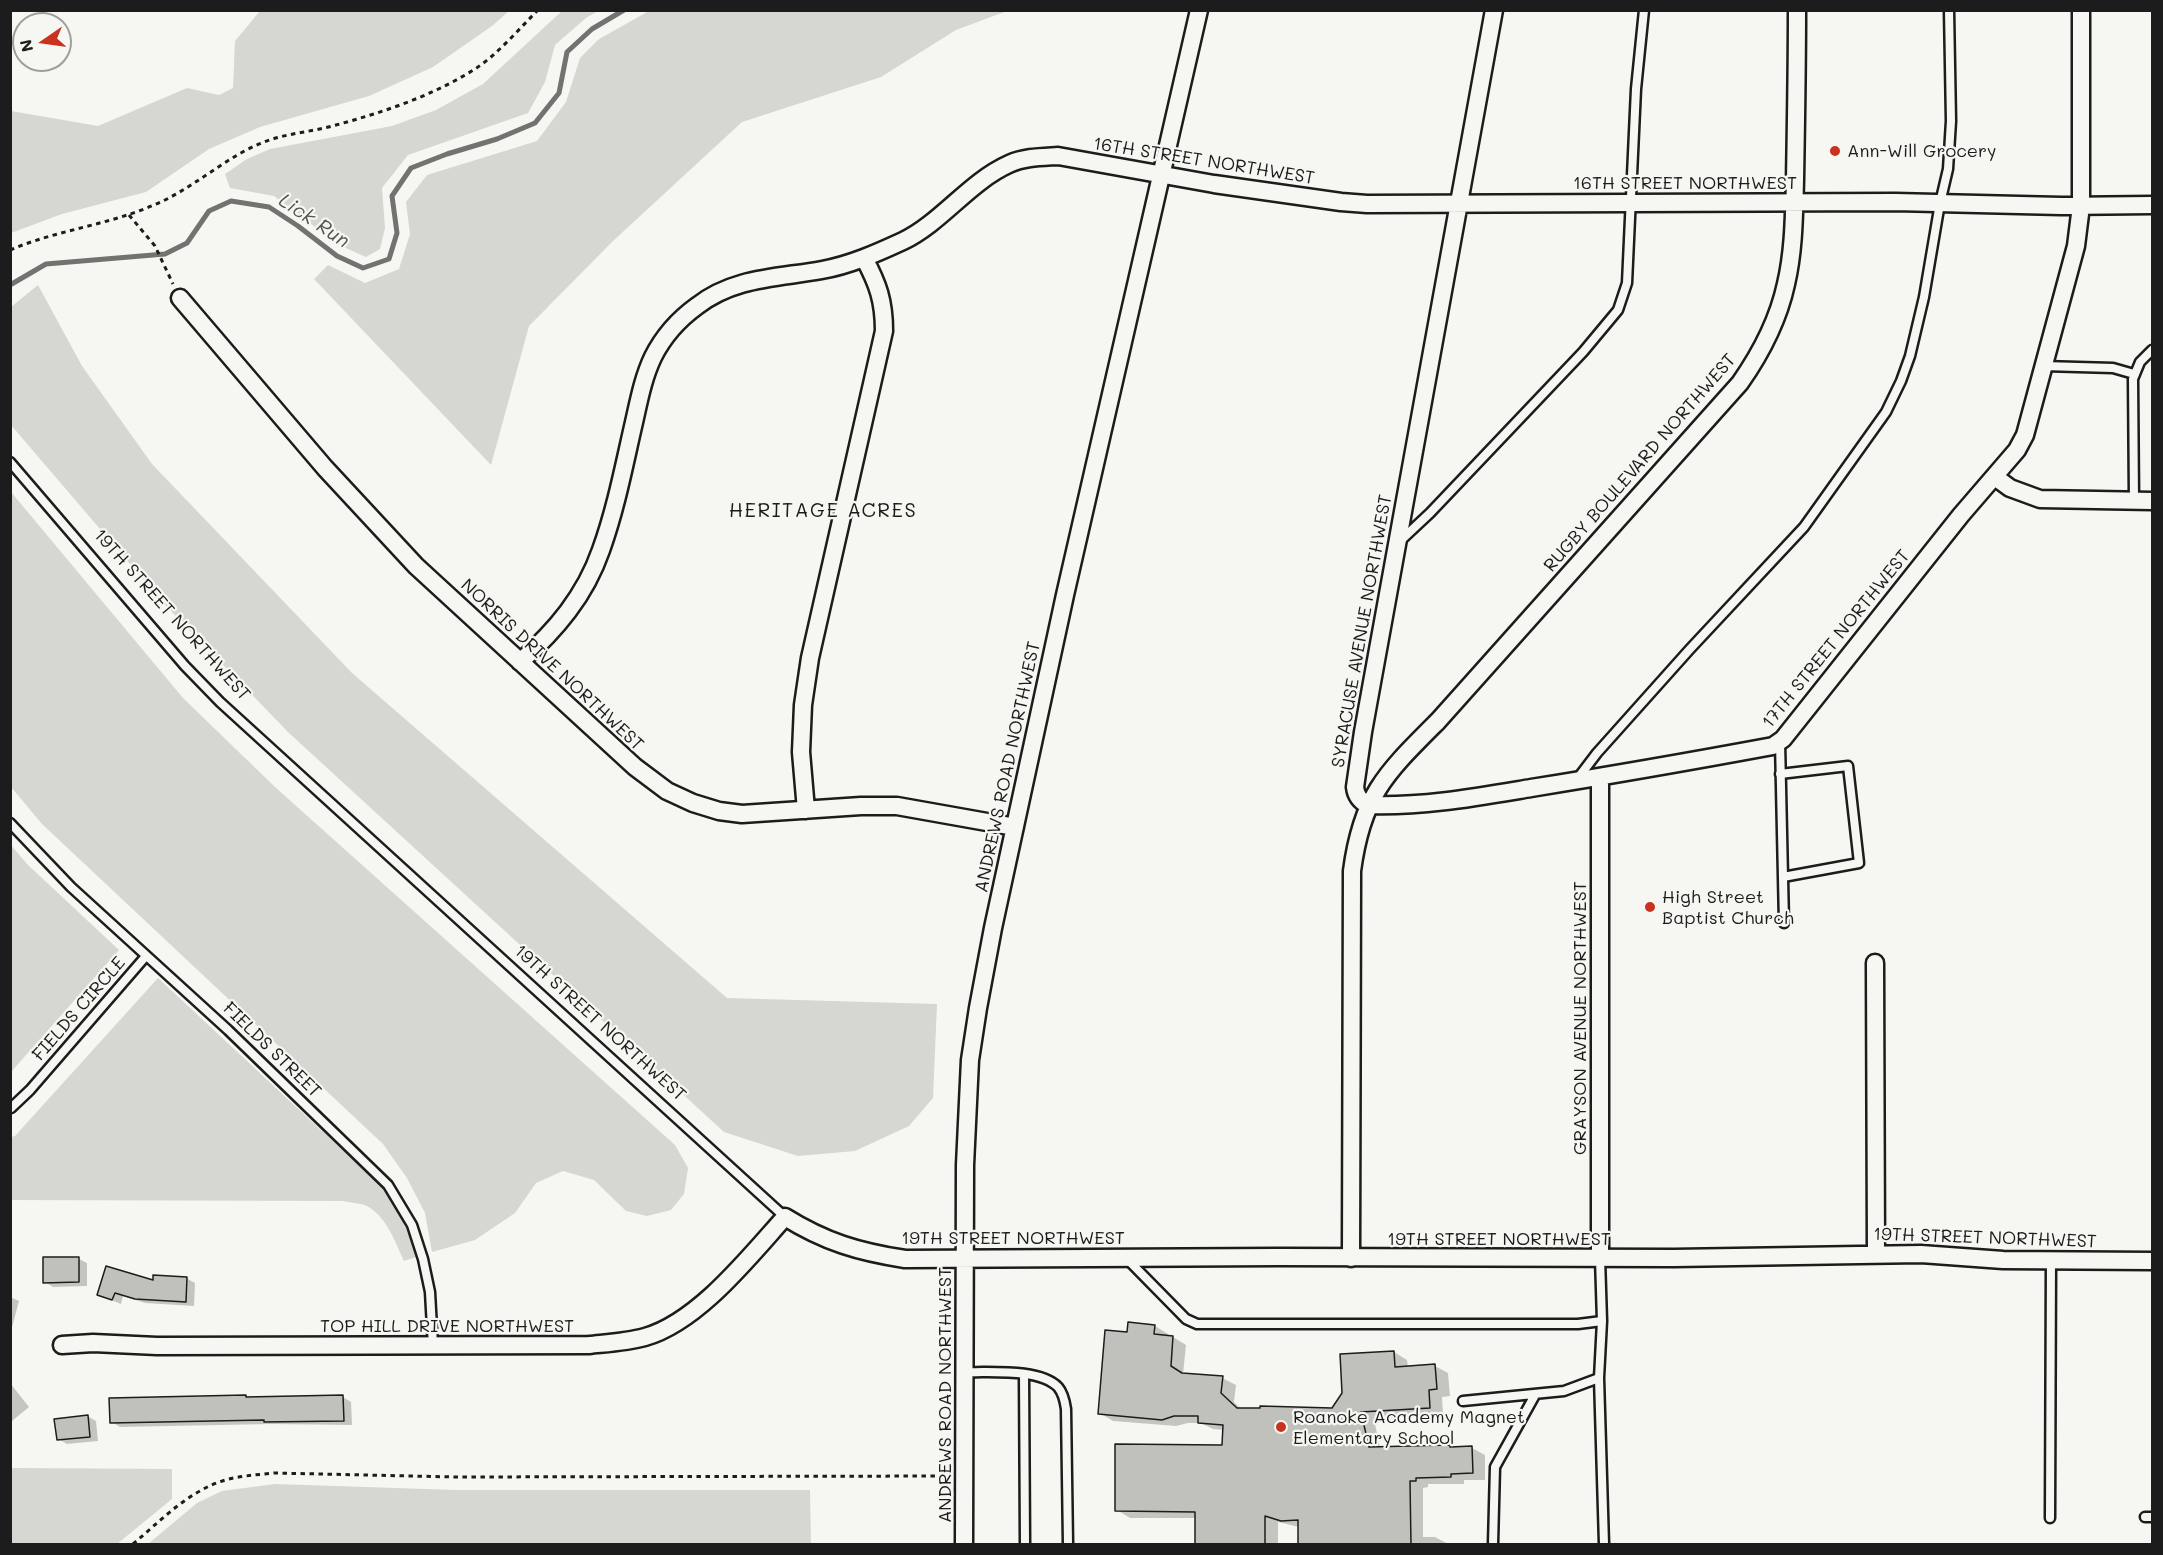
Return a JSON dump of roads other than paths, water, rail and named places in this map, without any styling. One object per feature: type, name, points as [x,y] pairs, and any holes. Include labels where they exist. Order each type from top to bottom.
[{"type":"street","name":"ANDREWS ROAD NORTHWEST","points":[[964,1545],[965,1165],[970,1060],[993,928],[1065,595],[1199,10]]},
{"type":"street","name":"SYRACUSE AVENUE NORTHWEST","points":[[1368,805],[1362,802],[1356,794],[1355,787],[1362,732],[1494,10]]},
{"type":"street","name":"RUGBY BOULEVARD NORTHWEST","points":[[1368,805],[1395,763],[1438,721],[1740,383],[1757,357],[1774,325],[1786,285],[1792,243],[1797,10]]},
{"type":"street","points":[[2081,10],[2081,206],[2076,246],[2025,435],[2017,450],[1995,477],[2026,496],[2040,499],[2152,501]]},
{"type":"street","name":"16TH STREET NORTHWEST","points":[[520,662],[549,637],[570,610],[601,552],[614,508],[642,388],[653,358],[678,322],[713,295],[747,281],[823,270],[864,258],[919,232],[992,173],[1011,163],[1036,157],[1058,156],[1214,184],[1341,202],[2152,205]]},
{"type":"street","points":[[806,810],[801,752],[803,705],[808,669],[884,331],[884,312],[880,292],[864,258]]},
{"type":"street","name":"NORRIS DRIVE NORTHWEST","points":[[180,298],[347,493],[416,566],[635,767],[667,792],[693,803],[731,813],[897,806],[1015,828]]},
{"type":"street","name":"17TH STREET NORTHWEST","points":[[1368,805],[1426,804],[1600,777],[1773,746],[1780,742],[1961,515],[1995,477]]},
{"type":"street","name":"GRAYSON AVENUE NORTHWEST","points":[[1600,777],[1600,1258]]},
{"type":"street","points":[[1352,1258],[1352,871],[1356,843],[1368,805]]},
{"type":"street","points":[[1875,963],[1876,1254]]},
{"type":"street","name":"19TH STREET NORTHWEST","points":[[785,1217],[810,1232],[838,1244],[871,1254],[905,1259],[1600,1258],[1921,1254],[2003,1260],[2152,1261]]},
{"type":"street","name":"TOP HILL DRIVE NORTHWEST","points":[[62,1345],[93,1343],[157,1346],[433,1346],[589,1345],[625,1342],[647,1337],[667,1328],[694,1310],[722,1286],[785,1217]]},
{"type":"lane","points":[[1396,545],[1430,513],[1583,352],[1618,310],[1627,283],[1636,89],[1644,10]]},
{"type":"lane","points":[[1576,781],[1597,753],[1690,649],[1804,527],[1886,412],[1901,381],[1910,356],[1924,297],[1948,169],[1951,121],[1949,10]]},
{"type":"lane","points":[[2134,501],[2134,374],[2140,362],[2152,350]]},
{"type":"lane","points":[[2043,366],[2113,368],[2134,374]]},
{"type":"lane","name":"19TH STREET NORTHWEST","points":[[10,462],[178,657],[220,702],[785,1217]]},
{"type":"lane","points":[[1780,742],[1784,924]]},
{"type":"lane","points":[[1780,774],[1848,766],[1859,863],[1783,876]]},
{"type":"lane","name":"FIELDS STREET","points":[[10,823],[71,887],[228,1030],[388,1185],[412,1225],[423,1259],[430,1292],[433,1346]]},
{"type":"lane","name":"FIELDS CIRCLE","points":[[12,1108],[146,956]]},
{"type":"lane","points":[[1126,1258],[1186,1319],[1197,1324],[1578,1324],[1602,1322]]},
{"type":"lane","points":[[1600,1258],[1602,1322],[1599,1378],[1604,1545]]},
{"type":"lane","points":[[2050,1518],[2051,1260]]},
{"type":"lane","points":[[965,1372],[1032,1375],[1058,1387],[1064,1398],[1066,1409],[1068,1545]]},
{"type":"lane","points":[[1024,1374],[1025,1545]]},
{"type":"lane","points":[[1463,1401],[1564,1391],[1599,1378]]},
{"type":"lane","points":[[1493,1545],[1495,1467],[1535,1395]]},
{"type":"waterway","name":"Lick Run","points":[[10,285],[46,264],[165,254],[187,243],[209,211],[231,201],[269,207],[337,256],[363,268],[389,259],[397,233],[392,196],[411,168],[497,139],[535,123],[559,93],[567,52],[592,29],[624,10]]},
{"type":"place","name":"Ann-Will Grocery","points":[[1835,151]]},
{"type":"place","name":"High Street Baptist Church","points":[[1650,907]]},
{"type":"place","name":"Roanoke Academy Magnet Elementary School","points":[[1281,1427]]},
{"type":"district","name":"HERITAGE ACRES","points":[[823,511]]}]
